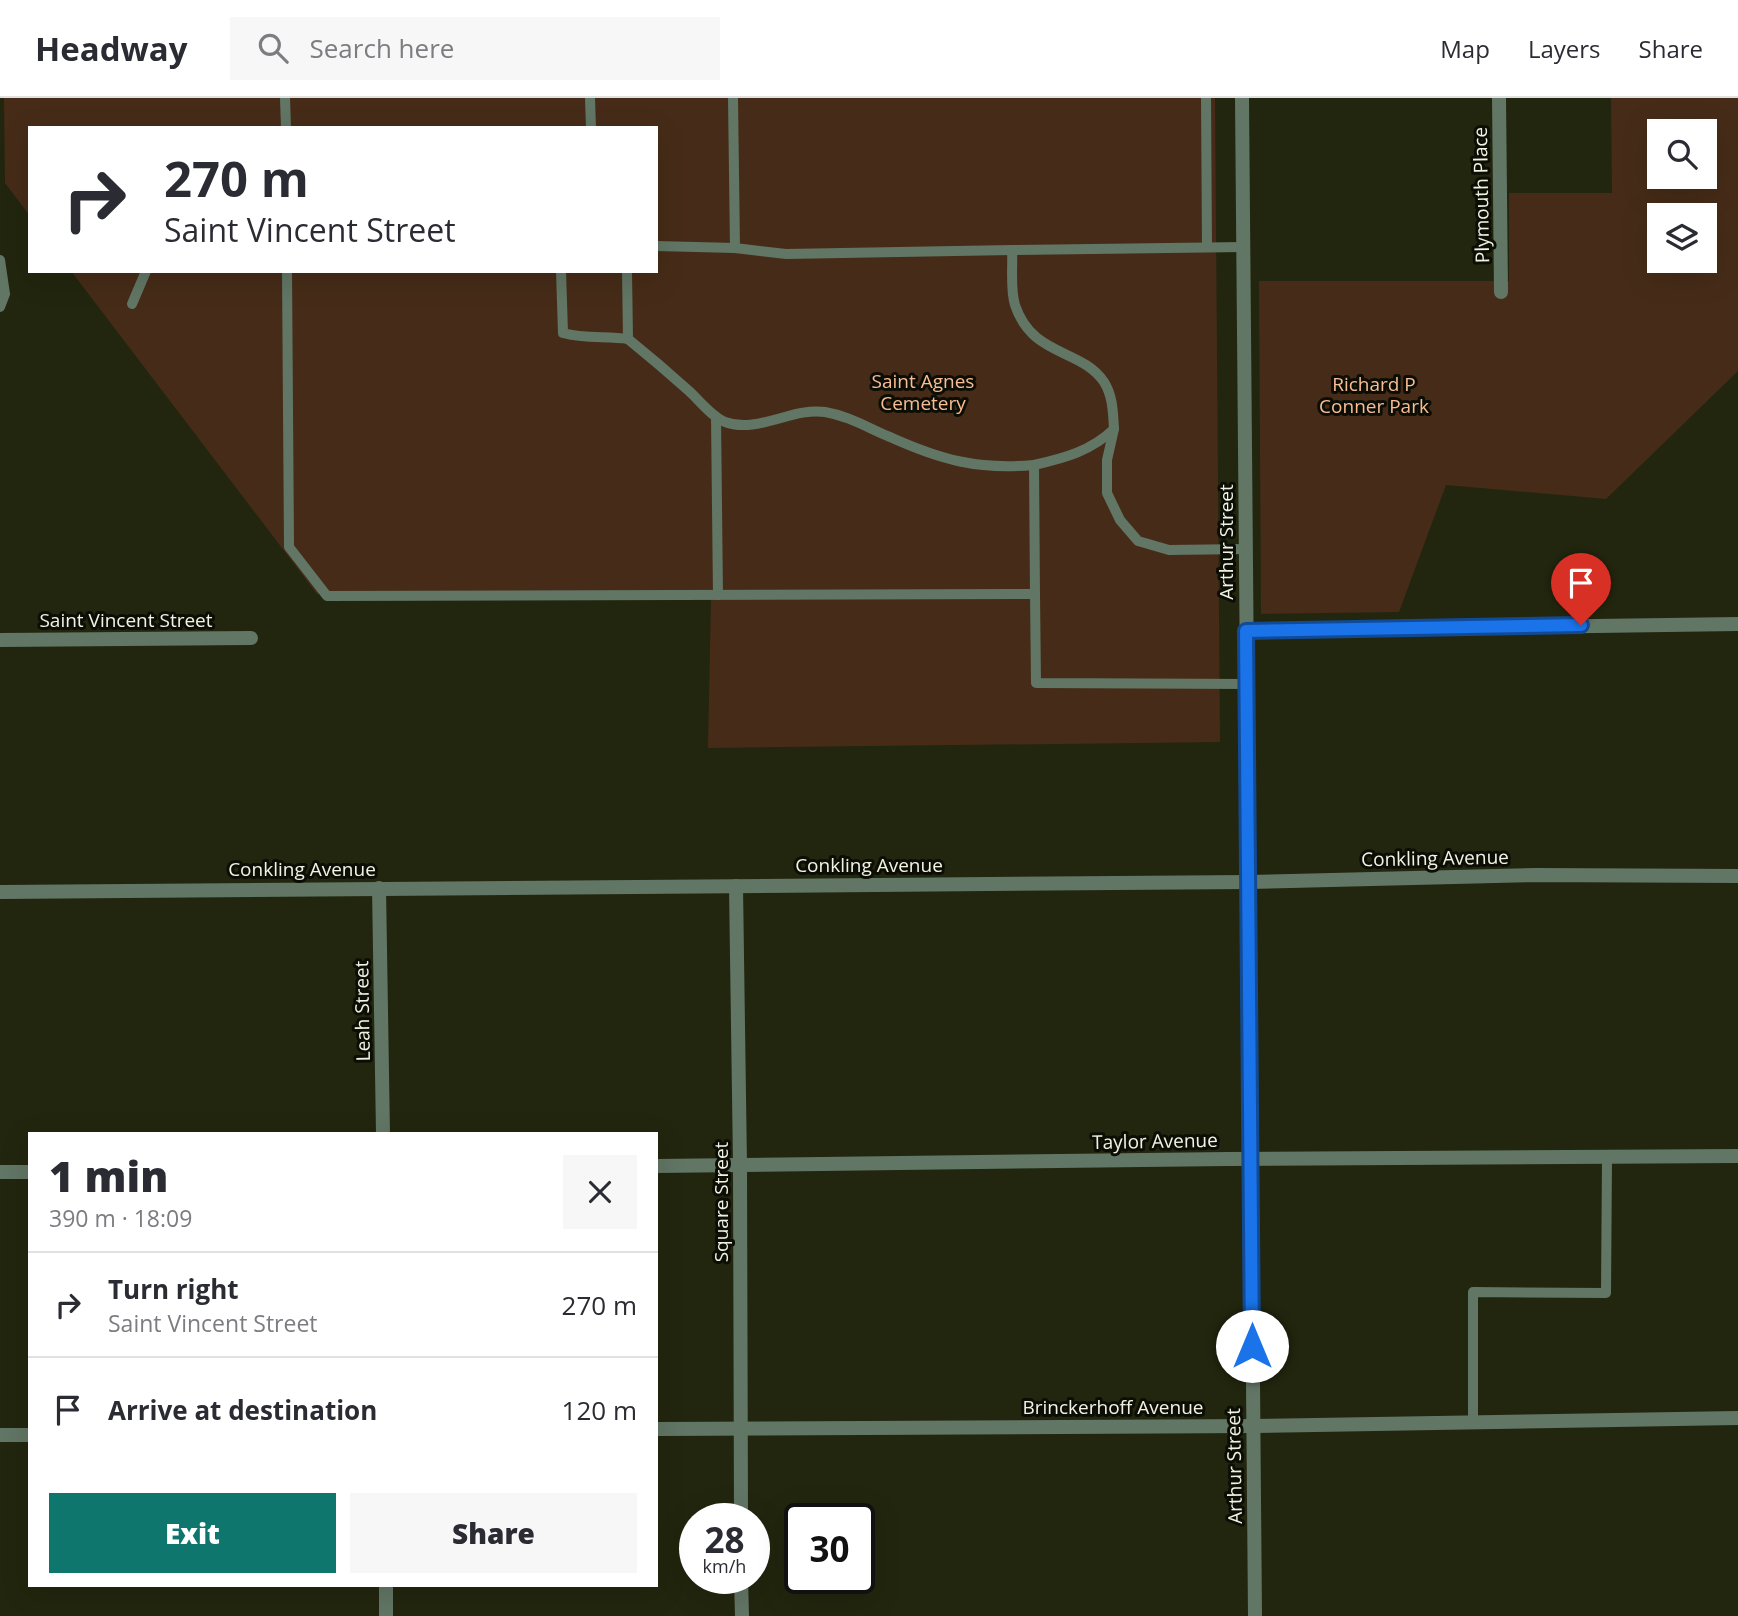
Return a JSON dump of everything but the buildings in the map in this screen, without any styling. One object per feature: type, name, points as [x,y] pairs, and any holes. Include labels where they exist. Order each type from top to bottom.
[{"type":"street","name":"Arthur Street","points":[[1242,98],[1255,1616]]},
{"type":"street","name":"Plymouth Place","points":[[1499,98],[1501,292]]},
{"type":"street","points":[[1246,631],[1738,624]]},
{"type":"street","name":"Saint Vincent Street","points":[[0,640],[251,638]]},
{"type":"street","name":"Conkling Avenue","points":[[0,892],[1248,882],[1535,874],[1738,876]]},
{"type":"street","name":"Square Street","points":[[736,886],[741,1503]]},
{"type":"street","name":"Leah Street","points":[[379,888],[383,1132]]},
{"type":"street","name":"Taylor Avenue","points":[[658,1166],[1738,1156]]},
{"type":"street","points":[[0,1172],[28,1172]]},
{"type":"street","name":"Brinckerhoff Avenue","points":[[658,1429],[1253,1426],[1738,1418]]},
{"type":"street","points":[[0,1435],[28,1435]]},
{"type":"street","points":[[386,1587],[386,1616]]},
{"type":"street","points":[[741,1594],[742,1616]]},
{"type":"lane","points":[[285,98],[286,126]]},
{"type":"lane","points":[[590,98],[591,126]]},
{"type":"lane","points":[[733,98],[735,247]]},
{"type":"lane","points":[[1206,98],[1207,247]]},
{"type":"lane","points":[[658,246],[735,247],[786,254],[1244,247]]},
{"type":"lane","points":[[1012,250],[1015,303],[1022,320],[1044,344],[1093,370],[1105,382],[1113,404],[1114,429],[1107,460],[1108,493],[1120,520],[1138,541],[1169,550],[1246,549]]},
{"type":"lane","points":[[0,260],[5,294],[0,307]]},
{"type":"lane","points":[[132,304],[145,273]]},
{"type":"lane","points":[[287,273],[289,547],[327,596],[1035,594]]},
{"type":"lane","points":[[561,273],[563,333],[579,337],[628,339],[716,417],[728,423],[751,424],[803,412],[824,412],[856,421],[931,454],[964,464],[1009,467],[1065,458],[1101,441],[1114,429]]},
{"type":"lane","points":[[628,273],[628,339]]},
{"type":"lane","points":[[716,417],[718,595]]},
{"type":"lane","points":[[1034,465],[1036,683],[1246,684]]},
{"type":"lane","points":[[1473,1422],[1474,1292],[1606,1293],[1607,1158]]},
{"type":"green space","name":"Saint Agnes Cemetery","points":[[4,98],[1215,98],[1220,742],[708,748],[711,598],[317,594],[73,273],[658,273],[658,126],[28,126],[28,213],[5,183]]},
{"type":"green space","name":"Richard P Conner Park","points":[[1611,98],[1738,98],[1738,371],[1606,499],[1446,485],[1399,612],[1261,614],[1259,281],[1509,281],[1509,193],[1612,193]]},
{"type":"route","points":[[1252,1346],[1246,631],[1581,625]]}]
